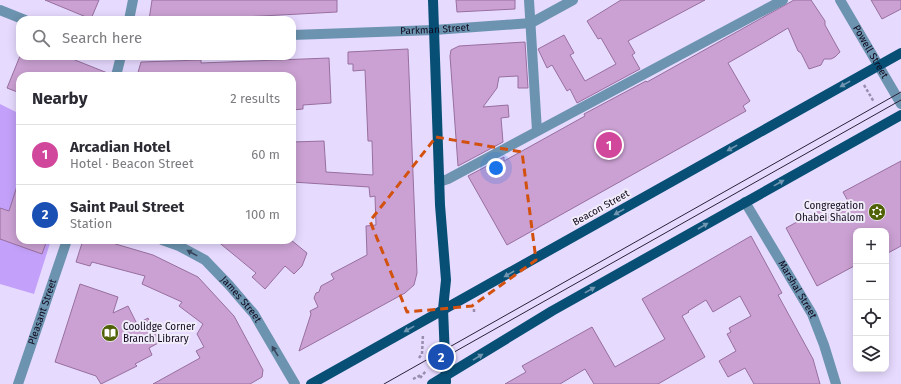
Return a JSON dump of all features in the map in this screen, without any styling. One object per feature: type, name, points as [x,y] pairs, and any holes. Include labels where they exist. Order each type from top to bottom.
[{"type":"main road","points":[[433,0],[439,182],[446,280],[443,309],[446,381]]},
{"type":"main road","name":"Beacon Street","points":[[312,384],[443,309],[482,289],[901,53]]},
{"type":"main road","points":[[432,384],[446,381],[536,321],[901,115]]},
{"type":"street","points":[[130,16],[133,0]]},
{"type":"street","points":[[529,0],[537,131]]},
{"type":"street","name":"Parkman Street","points":[[296,35],[434,30],[530,23],[573,0]]},
{"type":"street","points":[[439,182],[783,0]]},
{"type":"street","name":"Powell Street","points":[[840,0],[901,104]]},
{"type":"street","points":[[0,10],[16,16]]},
{"type":"street","points":[[117,72],[119,60]]},
{"type":"street","name":"Marshal Street","points":[[745,202],[812,314],[824,345],[836,384]]},
{"type":"street","name":"Pleasant Street","points":[[18,384],[65,244]]},
{"type":"street","name":"James Street","points":[[173,244],[205,260],[229,285],[254,314],[295,384]]},
{"type":"path","points":[[862,83],[874,102]]},
{"type":"path","points":[[419,358],[422,354],[423,332],[420,331]]},
{"type":"path","points":[[413,380],[421,376],[426,371]]},
{"type":"highlighted area","points":[[436,137],[522,152],[536,260],[472,306],[407,312],[370,221]]},
{"type":"shaded area","points":[[0,104],[16,112],[16,244],[50,244],[34,294],[0,284]]},
{"type":"building","points":[[45,0],[99,0],[92,16],[84,16]]},
{"type":"building","points":[[152,0],[337,0],[337,12],[262,16],[150,16]]},
{"type":"building","points":[[456,0],[515,0],[515,9],[457,12]]},
{"type":"building","points":[[621,0],[705,0],[628,41],[635,53],[632,55],[640,69],[577,103],[570,89],[567,91],[552,65],[547,68],[538,49],[564,35],[574,53],[570,55],[585,81],[616,64],[601,38],[598,39],[587,21]]},
{"type":"building","points":[[794,0],[811,0],[825,21],[825,25],[840,52],[835,57],[831,59],[824,59],[821,65],[809,69],[801,53],[798,51],[788,28],[728,63],[750,101],[743,106],[746,111],[507,245],[468,176],[504,157],[504,161],[585,116],[584,114],[646,81],[647,82]]},
{"type":"building","points":[[871,0],[901,0],[901,9],[882,19]]},
{"type":"building","points":[[525,42],[528,88],[518,88],[518,76],[499,77],[497,88],[483,107],[508,105],[509,117],[501,118],[503,142],[458,166],[450,56],[451,50],[459,46]]},
{"type":"building","points":[[408,49],[417,273],[414,285],[405,293],[299,351],[311,314],[310,311],[318,307],[314,298],[316,293],[319,292],[321,286],[334,279],[331,274],[367,255],[366,226],[376,225],[375,196],[370,197],[369,187],[296,182],[296,142],[324,141],[326,172],[373,175],[372,141],[368,141],[365,70],[353,71],[353,64],[348,64],[348,52]]},
{"type":"building","points":[[329,58],[331,103],[303,105],[303,109],[296,110],[296,72],[138,72],[141,62],[201,60],[201,63]]},
{"type":"building","points":[[18,60],[75,60],[105,72],[16,72],[16,91],[7,88]]},
{"type":"building","points":[[901,161],[901,246],[889,252],[889,228],[853,228],[853,267],[817,286],[786,228],[820,209],[824,217],[849,203],[843,192]]},
{"type":"building","points":[[16,189],[16,244],[46,244],[42,254],[0,239],[0,208],[9,211]]},
{"type":"building","points":[[751,236],[782,293],[778,295],[813,359],[820,384],[754,384],[745,368],[728,377],[719,361],[736,351],[727,334],[731,332],[729,328],[751,316],[740,296],[713,312],[706,300],[682,316],[705,357],[658,384],[594,384],[585,369],[560,384],[505,384],[526,372],[522,366],[592,327],[615,367],[665,339],[642,299]]},
{"type":"building","points":[[82,244],[116,244],[153,255],[198,277],[234,316],[263,370],[262,377],[250,384],[153,384],[200,358],[196,351],[204,347],[197,334],[203,324],[179,306],[182,302],[142,284],[145,276],[92,262],[90,266],[76,262]]},
{"type":"building","points":[[221,244],[296,244],[307,253],[302,266],[294,274],[285,266],[265,289],[252,277],[256,273]]},
{"type":"building","name":"Coolidge Corner Branch Library","points":[[80,284],[118,297],[113,313],[128,306],[137,324],[148,318],[160,342],[149,348],[152,355],[135,364],[137,366],[101,384],[96,376],[55,362]]},
{"type":"tram line","points":[[384,384],[901,92]]},
{"type":"tram line","points":[[433,364],[901,100]]},
{"type":"place","name":"Arcadian Hotel","points":[[609,145]]},
{"type":"place","name":"Congregation Ohabei Shalom","points":[[877,212]]},
{"type":"place","name":"Coolidge Corner Branch Library","points":[[110,333]]},
{"type":"place","name":"Saint Paul Street","points":[[441,357]]}]
